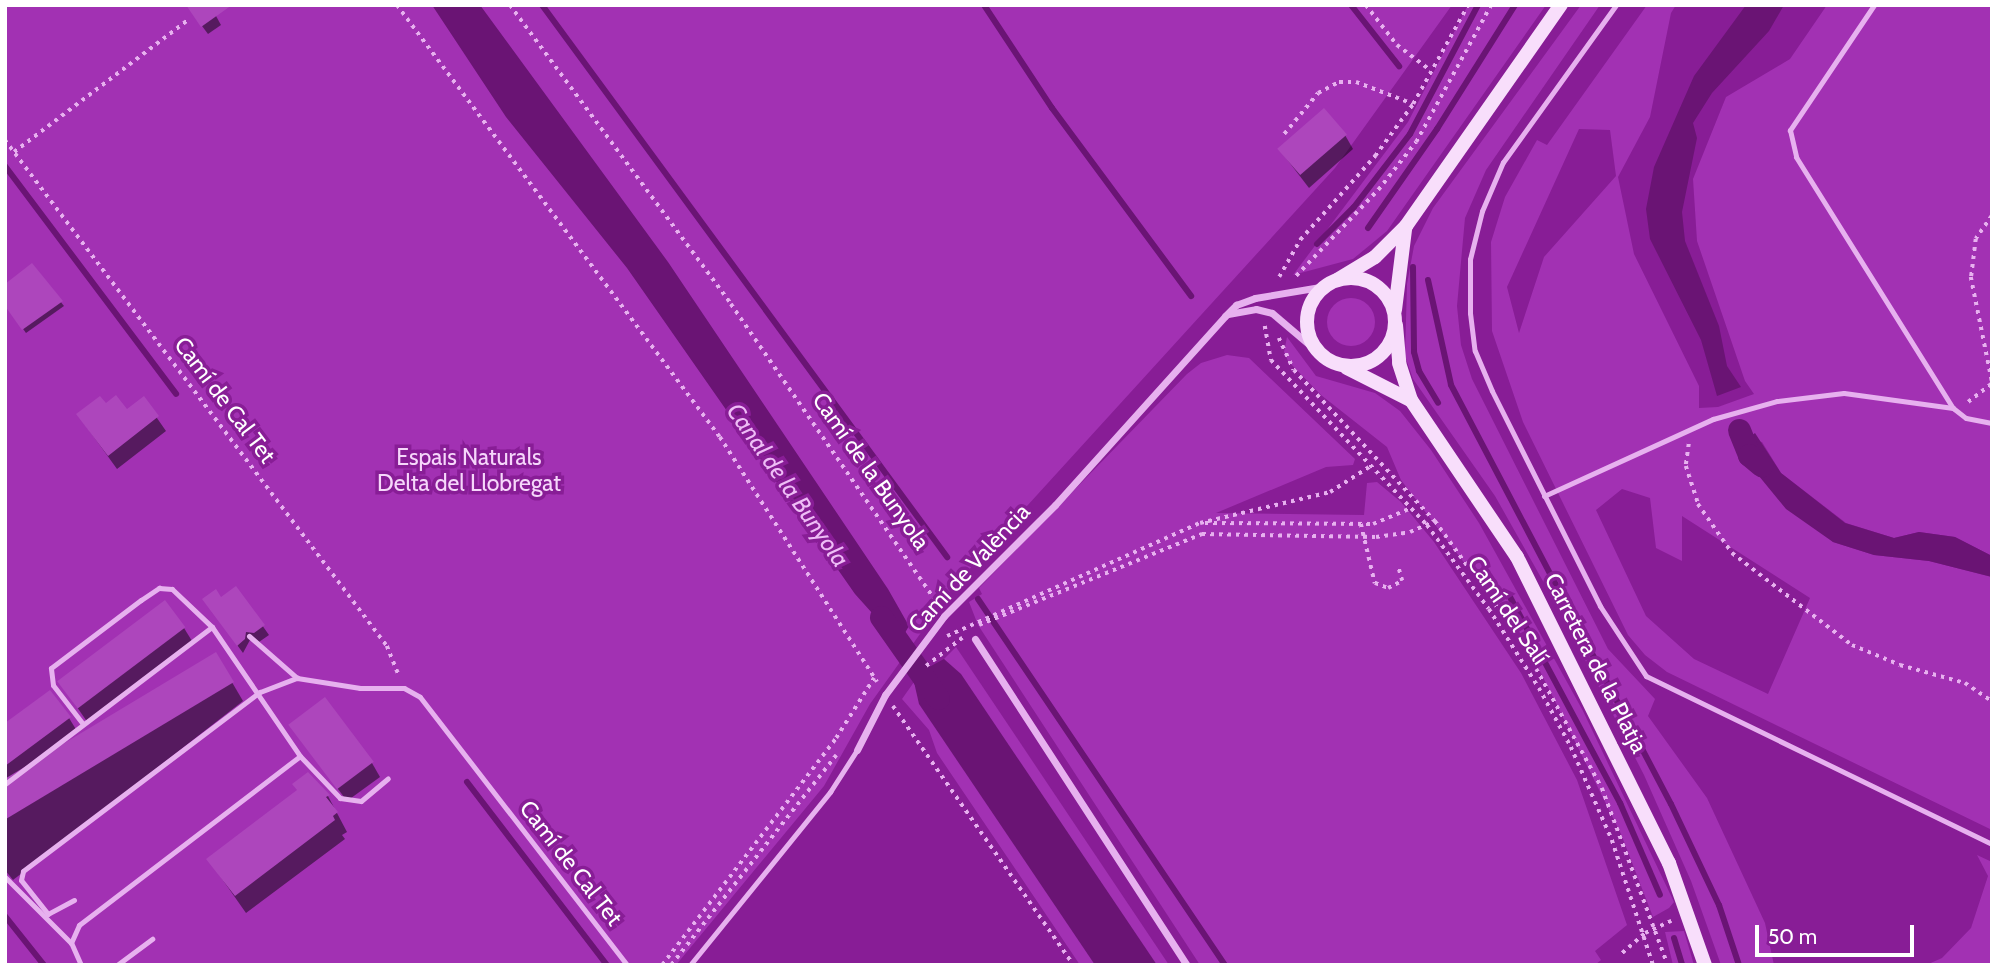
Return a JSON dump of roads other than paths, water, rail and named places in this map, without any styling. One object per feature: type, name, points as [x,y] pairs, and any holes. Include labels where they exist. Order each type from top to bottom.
[{"type":"street","name":"Carretera de la Platja","points":[[1331,283],[1375,257],[1406,226],[1560,5]]},
{"type":"street","name":"Carretera de la Platja","points":[[1406,226],[1395,319],[1399,363],[1411,400],[1517,557],[1602,723],[1690,914],[1705,965]]},
{"type":"street","name":"Camí de València","points":[[857,750],[885,695],[944,616],[1055,505],[1224,316],[1236,305],[1255,298],[1331,283]]},
{"type":"street","points":[[1318,352],[1311,341],[1307,317],[1317,294],[1331,283],[1373,283],[1390,300],[1395,319],[1393,338],[1377,359],[1353,367],[1339,365]]},
{"type":"street","points":[[1224,316],[1248,309],[1272,313],[1318,352],[1411,400]]},
{"type":"street","points":[[975,639],[1187,965]]},
{"type":"lane","points":[[1616,5],[1503,162],[1482,211],[1471,259],[1475,351],[1600,606],[1646,676],[1992,844]]},
{"type":"lane","points":[[1874,5],[1790,130],[1796,157],[1953,408],[1966,418],[1992,423]]},
{"type":"lane","points":[[1544,496],[1691,429],[1777,401],[1844,393],[1953,408]]},
{"type":"lane","points":[[83,724],[53,685],[51,668],[159,588],[172,589],[212,627],[260,692],[300,755],[340,798],[350,802],[361,801],[388,778]]},
{"type":"lane","points":[[5,784],[212,627]]},
{"type":"lane","points":[[74,900],[55,914],[48,914],[21,880],[23,871],[260,692],[297,678],[249,636]]},
{"type":"lane","name":"Camí de Cal Tet","points":[[297,678],[386,689],[404,688],[420,697],[627,965]]},
{"type":"lane","name":"Camí de València","points":[[690,965],[830,792],[857,750]]},
{"type":"lane","points":[[71,943],[79,925],[300,755]]},
{"type":"lane","points":[[5,877],[71,943],[81,965]]},
{"type":"lane","points":[[117,965],[152,939]]},
{"type":"water","points":[[432,5],[480,5],[668,262],[888,589],[909,626],[899,643],[855,594],[627,268],[506,117]]},
{"type":"water","points":[[1746,5],[1784,5],[1769,31],[1712,93],[1693,123],[1697,138],[1682,212],[1685,241],[1719,326],[1727,366],[1741,387],[1717,396],[1701,340],[1650,239],[1646,209],[1654,167],[1694,76]]},
{"type":"water","points":[[1755,433],[1781,473],[1845,523],[1894,538],[1919,532],[1955,537],[1992,556],[1992,577],[1929,561],[1874,555],[1833,542],[1786,509],[1736,448]]},
{"type":"water","points":[[944,659],[961,674],[1157,965],[1095,965],[919,704],[914,682],[920,672]]},
{"type":"waterway","points":[[542,5],[947,557]]},
{"type":"waterway","points":[[984,5],[1052,108],[1191,296]]},
{"type":"waterway","points":[[1351,5],[1399,66]]},
{"type":"waterway","points":[[1317,244],[1354,207],[1410,134],[1478,5]]},
{"type":"waterway","points":[[1368,228],[1437,129],[1515,5]]},
{"type":"waterway","points":[[5,166],[176,394]]},
{"type":"waterway","points":[[1413,267],[1414,352],[1419,371],[1438,403]]},
{"type":"waterway","points":[[1428,280],[1451,385],[1671,804],[1719,905],[1739,965]]},
{"type":"waterway","points":[[1739,430],[1749,455],[1761,465]]},
{"type":"waterway","points":[[1510,597],[1620,803],[1660,895]]},
{"type":"waterway","points":[[978,599],[1225,965]]},
{"type":"waterway","name":"Canal de la Bunyola","points":[[881,617],[938,698]]},
{"type":"waterway","points":[[467,782],[607,965]]},
{"type":"waterway","points":[[5,916],[44,965]]},
{"type":"waterway","points":[[1674,938],[1682,965]]},
{"type":"park label","name":"Espais Naturals Delta del Llobregat","points":[[469,470]]}]
